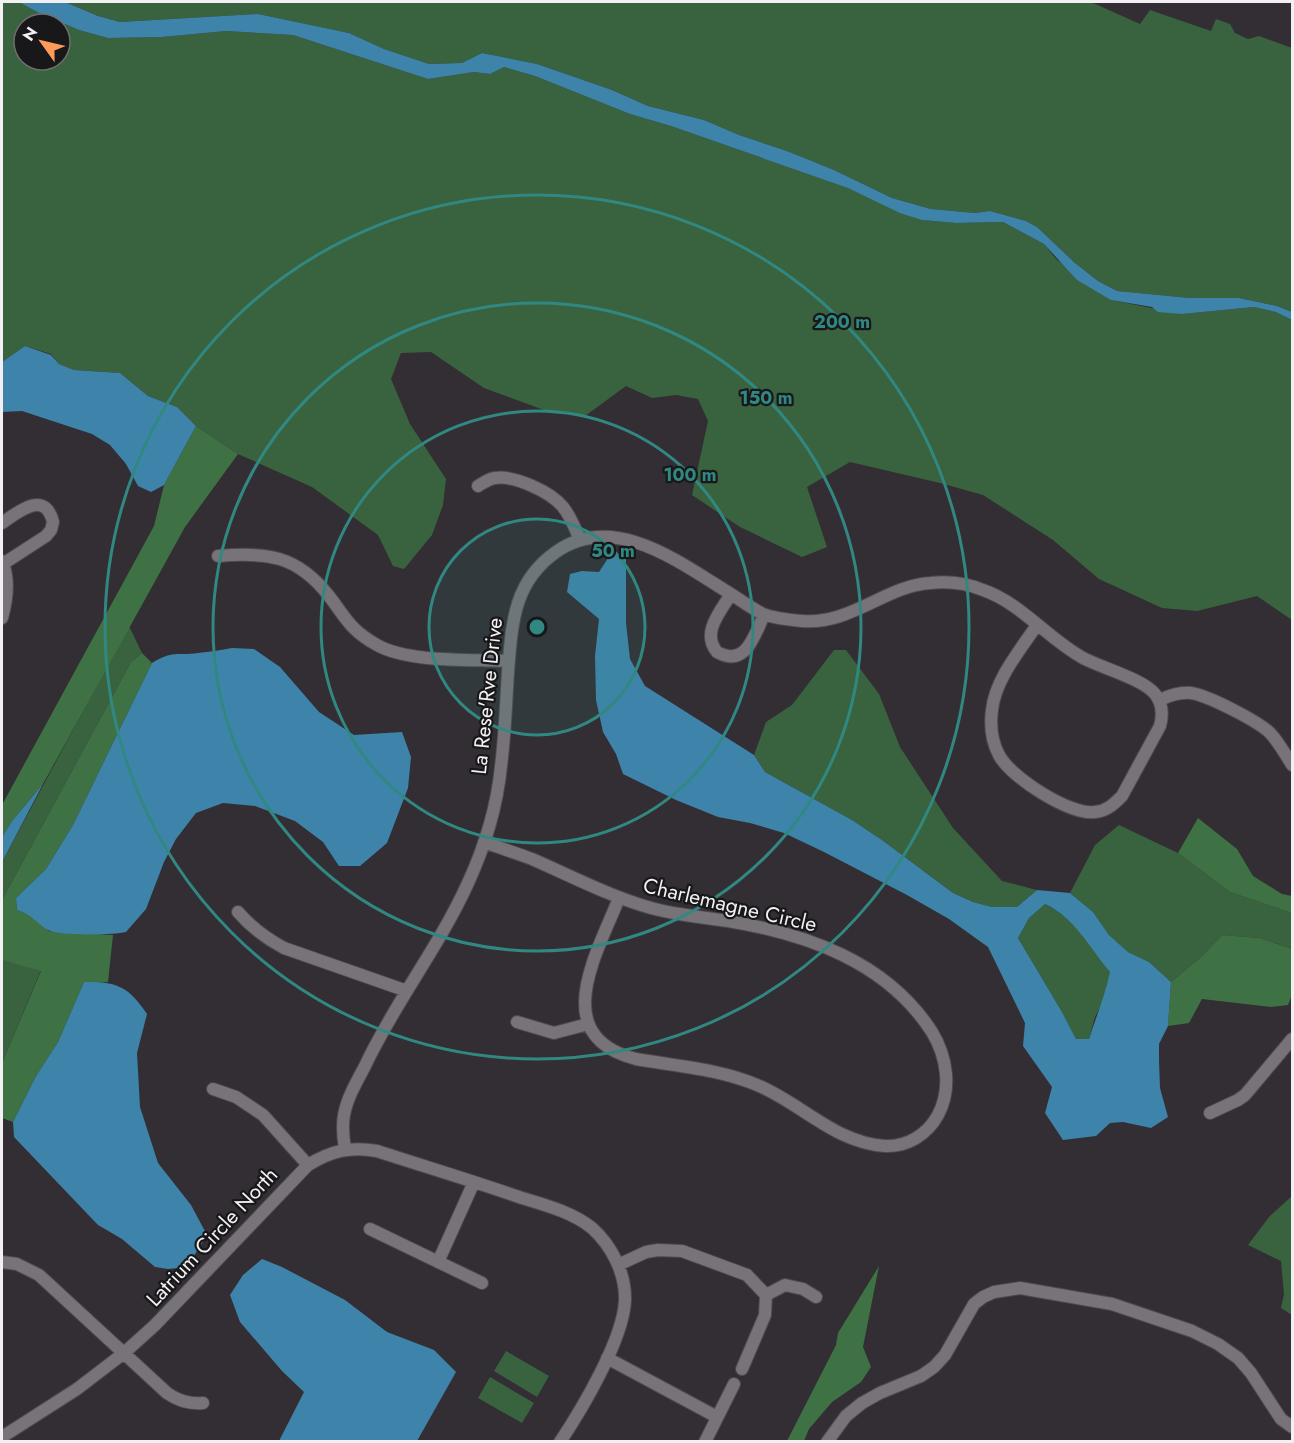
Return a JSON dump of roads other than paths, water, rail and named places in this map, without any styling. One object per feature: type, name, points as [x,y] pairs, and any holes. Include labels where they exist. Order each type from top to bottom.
[{"type":"street","points":[[478,486],[488,480],[501,478],[551,495],[572,520],[580,540]]},
{"type":"street","points":[[2,522],[29,506],[38,504],[48,510],[53,522],[46,536],[2,563],[7,592],[2,618]]},
{"type":"street","name":"La Rese'Rve Drive","points":[[345,1149],[343,1125],[347,1102],[378,1040],[450,920],[469,881],[484,842],[491,820],[501,765],[513,617],[523,588],[544,561],[559,549],[580,540],[613,536],[631,539],[653,549],[764,615],[803,621],[825,620],[854,612],[908,587],[924,583],[947,581],[984,590],[1004,599],[1083,658],[1148,687],[1160,700]]},
{"type":"street","points":[[218,556],[259,554],[281,559],[316,581],[354,629],[387,650],[419,656],[509,661]]},
{"type":"street","points":[[731,594],[710,632],[712,646],[717,652],[730,657],[744,652],[750,646],[764,615]]},
{"type":"street","points":[[1037,625],[1002,681],[992,709],[991,726],[999,757],[1009,771],[1022,782],[1073,809],[1084,812],[1105,810],[1122,796],[1160,726],[1162,717],[1160,700],[1183,692],[1195,693],[1262,726],[1272,735],[1293,765]]},
{"type":"street","name":"Charlemagne Circle","points":[[484,842],[528,858],[619,898],[654,909],[761,928],[805,940],[862,964],[907,999],[935,1037],[943,1057],[946,1075],[943,1104],[937,1118],[927,1130],[912,1140],[898,1145],[867,1143],[845,1136],[822,1124],[756,1084],[728,1076],[622,1056],[607,1047],[596,1038],[588,1024],[584,1009],[587,982],[619,898]]},
{"type":"street","points":[[238,912],[266,939],[284,948],[407,991]]},
{"type":"street","points":[[517,1022],[554,1033],[588,1024]]},
{"type":"street","points":[[1210,1113],[1245,1095],[1293,1039]]},
{"type":"street","points":[[213,1089],[236,1097],[263,1114],[308,1165]]},
{"type":"street","name":"Latrium Circle North","points":[[2,1437],[77,1389],[124,1353],[155,1325],[299,1172],[324,1155],[345,1149],[361,1148],[474,1182],[573,1216],[590,1227],[611,1250],[624,1283],[625,1300],[619,1331],[582,1406],[560,1442]]},
{"type":"street","points":[[438,1262],[474,1182]]},
{"type":"street","points":[[370,1229],[482,1283]]},
{"type":"street","points":[[618,1265],[646,1252],[682,1251],[747,1275],[766,1295],[765,1315],[742,1369]]},
{"type":"street","points":[[2,1262],[17,1264],[39,1275],[167,1393],[190,1404],[203,1403]]},
{"type":"street","points":[[766,1295],[785,1285],[803,1289],[816,1297]]},
{"type":"street","points":[[827,1442],[846,1416],[862,1403],[879,1392],[921,1376],[934,1367],[945,1355],[974,1304],[994,1292],[1020,1288],[1112,1304],[1192,1330],[1238,1358],[1251,1373],[1281,1419],[1293,1427]]},
{"type":"street","points":[[607,1358],[717,1417]]},
{"type":"street","points":[[705,1442],[734,1384]]},
{"type":"water","points":[[19,2],[65,2],[98,16],[120,22],[258,14],[349,33],[384,49],[429,64],[462,63],[482,53],[537,64],[612,90],[648,106],[704,120],[739,135],[787,151],[834,170],[892,198],[931,209],[975,213],[990,211],[1026,221],[1037,227],[1098,281],[1117,291],[1190,298],[1239,298],[1277,306],[1292,312],[1292,320],[1276,312],[1254,307],[1182,314],[1158,312],[1152,307],[1111,300],[1077,280],[1044,244],[1003,222],[956,223],[922,220],[900,213],[848,188],[671,126],[630,114],[535,76],[504,67],[490,74],[474,72],[428,79],[293,35],[226,31],[162,37],[108,38],[72,27],[72,12],[37,12]]},
{"type":"water","points":[[25,346],[51,355],[59,364],[74,370],[120,373],[148,396],[177,407],[196,426],[164,485],[151,492],[138,486],[126,464],[110,445],[92,434],[22,411],[2,412],[2,362]]},
{"type":"water","points":[[612,552],[626,556],[626,623],[630,659],[645,686],[754,755],[765,772],[852,820],[953,893],[992,907],[1017,907],[1037,890],[1070,893],[1093,912],[1109,935],[1128,952],[1149,962],[1171,982],[1168,1026],[1159,1044],[1160,1088],[1168,1117],[1151,1128],[1123,1122],[1110,1123],[1096,1136],[1063,1140],[1045,1113],[1052,1087],[1023,1046],[1025,1023],[988,947],[949,919],[907,895],[784,833],[718,817],[676,800],[623,774],[616,754],[603,732],[596,700],[595,656],[599,619],[567,592],[570,574],[582,571],[599,572]],"holes":[[[1045,904],[1056,910],[1081,934],[1110,972],[1089,1039],[1076,1039],[1018,938],[1029,918]]]},
{"type":"water","points":[[232,648],[254,649],[280,667],[319,712],[354,735],[402,732],[411,757],[408,788],[387,843],[360,866],[339,866],[323,842],[295,821],[255,806],[223,803],[196,813],[176,839],[164,862],[146,909],[126,932],[86,934],[54,932],[17,910],[16,898],[46,869],[73,825],[152,663],[170,655]]},
{"type":"water","points":[[43,784],[2,862],[2,837],[12,821]]},
{"type":"water","points":[[84,982],[105,983],[121,987],[134,997],[147,1014],[137,1053],[140,1107],[158,1163],[191,1205],[207,1235],[187,1267],[168,1269],[155,1267],[122,1239],[98,1225],[14,1137],[13,1122],[36,1076],[58,1042]]},
{"type":"water","points":[[262,1259],[345,1300],[387,1332],[434,1350],[456,1372],[417,1441],[279,1441],[304,1392],[282,1371],[240,1322],[230,1295],[243,1275]]}]
